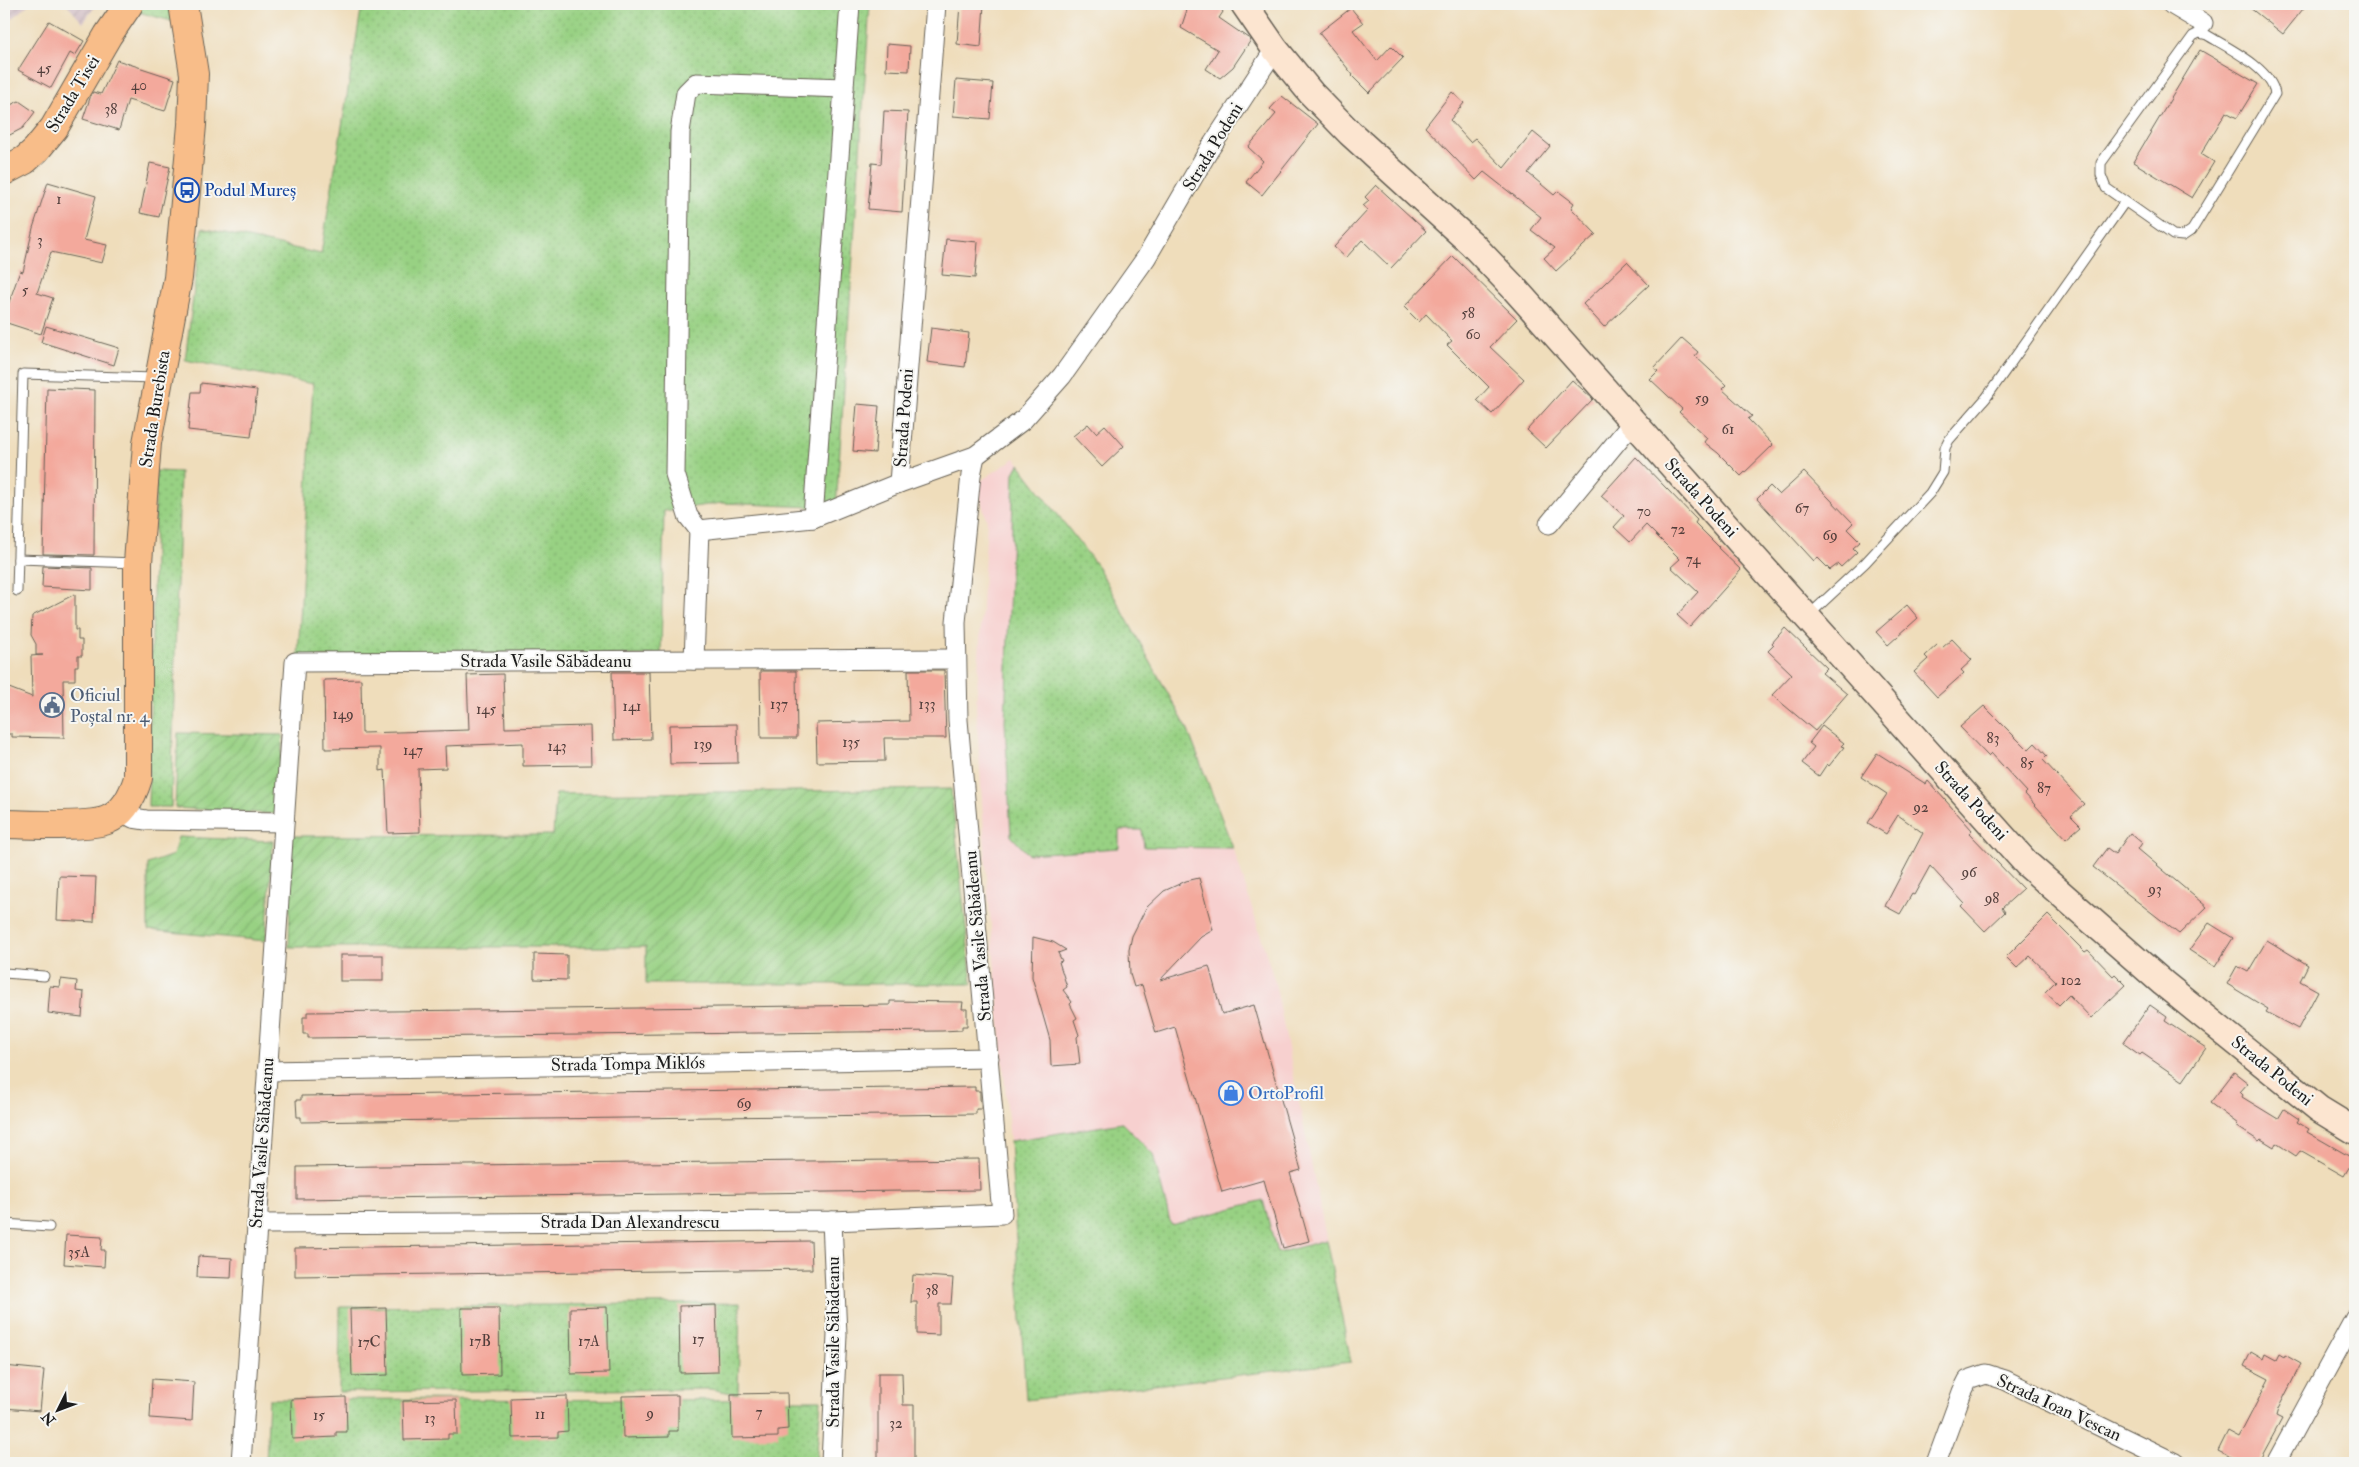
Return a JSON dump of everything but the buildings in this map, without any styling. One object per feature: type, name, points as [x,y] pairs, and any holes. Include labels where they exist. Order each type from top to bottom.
[{"type":"main road","name":"Strada Tisei","points":[[4,171],[36,150],[54,128],[108,35],[129,4]]},
{"type":"main road","name":"Strada Burebista","points":[[120,811],[134,790],[138,778],[138,563],[147,443],[178,278],[192,125],[194,74],[183,4]]},
{"type":"main road","name":"Strada Podeni","points":[[1244,4],[1275,49],[1311,93],[1350,133],[1472,244],[2027,864],[2163,983],[2320,1109],[2355,1131]]},
{"type":"main road","points":[[4,824],[86,824],[107,820],[120,811]]},
{"type":"street","points":[[813,518],[850,4]]},
{"type":"street","name":"Strada Podeni","points":[[936,4],[899,483],[975,456],[1023,420],[1062,376],[1146,258],[1209,150],[1275,49]]},
{"type":"street","points":[[2171,4],[2203,23]]},
{"type":"street","points":[[694,660],[699,530],[688,516],[675,474],[680,132],[686,93],[696,83],[844,88]]},
{"type":"street","points":[[1549,524],[1633,422]]},
{"type":"street","name":"Strada Vasile Săbădeanu","points":[[975,456],[971,475],[956,622],[958,720],[1002,1214]]},
{"type":"street","points":[[699,530],[813,518],[899,483]]},
{"type":"street","name":"Strada Vasile Săbădeanu","points":[[241,1463],[295,662],[956,659]]},
{"type":"street","points":[[120,811],[133,818],[146,820],[284,822]]},
{"type":"street","name":"Strada Tompa Miklós","points":[[267,1071],[989,1058]]},
{"type":"street","name":"Strada Dan Alexandrescu","points":[[257,1224],[832,1221],[1002,1214]]},
{"type":"street","name":"Strada Vasile Săbădeanu","points":[[831,1463],[837,1335],[832,1221]]},
{"type":"street","points":[[2276,1463],[2355,1318]]},
{"type":"street","name":"Strada Ioan Vescan","points":[[1936,1463],[1968,1380],[1986,1374],[2005,1380],[2175,1463]]},
{"type":"lane","points":[[2199,33],[2207,35],[2265,73],[2274,84],[2275,94],[2192,230],[2183,236],[2173,235],[2124,202],[2106,188],[2101,175],[2101,163],[2193,36],[2199,33]]},
{"type":"lane","points":[[1807,617],[1872,556],[1930,493],[1943,472],[1945,448],[1949,440],[1986,398],[2124,202]]},
{"type":"lane","points":[[17,591],[23,374],[158,378]]},
{"type":"lane","points":[[18,560],[138,563]]},
{"type":"lane","points":[[4,973],[44,976]]},
{"type":"lane","points":[[4,1224],[49,1227]]},
{"type":"shaded area","points":[[4,4],[29,4],[4,26]]},
{"type":"shaded area","points":[[66,4],[97,4],[83,23]]},
{"type":"shaded area","name":"OrtoProfil","points":[[1015,458],[1098,567],[1188,728],[1235,853],[1275,982],[1351,1362],[1026,1400],[1010,1141],[987,880],[976,706],[987,521],[976,484]]},
{"type":"green space","points":[[130,4],[170,4],[175,22],[127,9]]},
{"type":"green space","points":[[362,4],[870,4],[836,508],[722,503],[664,511],[661,655],[298,657],[313,384],[185,360],[202,228],[321,254]]},
{"type":"green space","points":[[1019,464],[1098,567],[1187,728],[1233,848],[1144,847],[1142,830],[1119,830],[1119,848],[1028,854],[1011,836],[1005,722],[1014,473]]},
{"type":"green space","points":[[156,471],[180,472],[171,807],[148,807]]},
{"type":"green space","points":[[178,733],[283,735],[277,814],[175,808]]},
{"type":"green space","points":[[951,789],[972,984],[646,984],[646,947],[289,947],[291,836],[553,835],[556,794]]},
{"type":"green space","points":[[178,837],[273,841],[266,941],[148,930],[148,864],[173,855]]},
{"type":"green space","points":[[1122,1123],[1153,1154],[1171,1225],[1263,1200],[1277,1253],[1326,1240],[1351,1362],[1026,1400],[1010,1141]]},
{"type":"green space","points":[[740,1303],[738,1394],[710,1389],[339,1392],[340,1307]]},
{"type":"green space","points":[[269,1399],[821,1400],[816,1463],[266,1463]]},
{"type":"place","name":"Podul Mureș","points":[[187,190]]},
{"type":"place","name":"Oficiul Poștal nr. 4","points":[[52,705]]},
{"type":"place","name":"OrtoProfil","points":[[1231,1093]]}]
